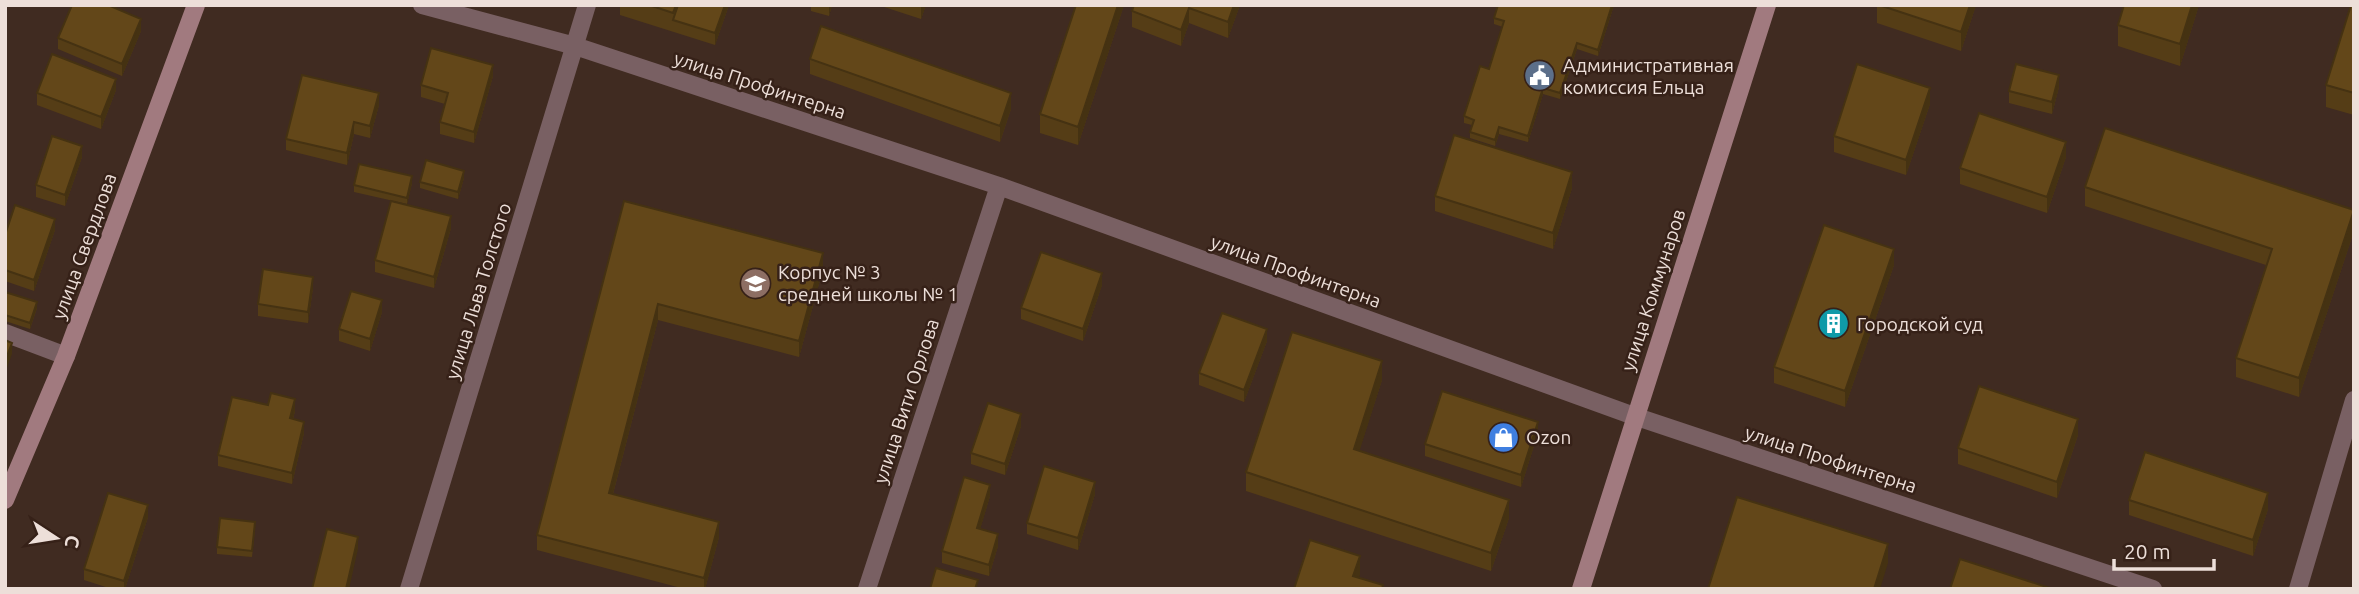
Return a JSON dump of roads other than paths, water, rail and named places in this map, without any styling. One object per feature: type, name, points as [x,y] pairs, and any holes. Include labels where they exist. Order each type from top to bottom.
[{"type":"main road","name":"улица Свердлова","points":[[5,500],[66,356],[196,5]]},
{"type":"main road","name":"улица Коммунаров","points":[[1581,589],[1767,5]]},
{"type":"street","name":"улица Профинтерна","points":[[422,5],[575,46],[999,186],[1634,416],[2153,589]]},
{"type":"street","name":"улица Льва Толстого","points":[[409,589],[587,5]]},
{"type":"street","name":"улица Вити Орлова","points":[[867,589],[999,186]]},
{"type":"street","points":[[5,333],[66,356]]},
{"type":"street","points":[[2298,589],[2354,400]]},
{"type":"place","name":"Административная комиссия Ельца","points":[[1540,76]]},
{"type":"place","name":"Корпус № 3 средней школы № 1","points":[[755,283]]},
{"type":"place","name":"Городской суд","points":[[1834,324]]},
{"type":"place","name":"Ozon","points":[[1503,437]]}]
